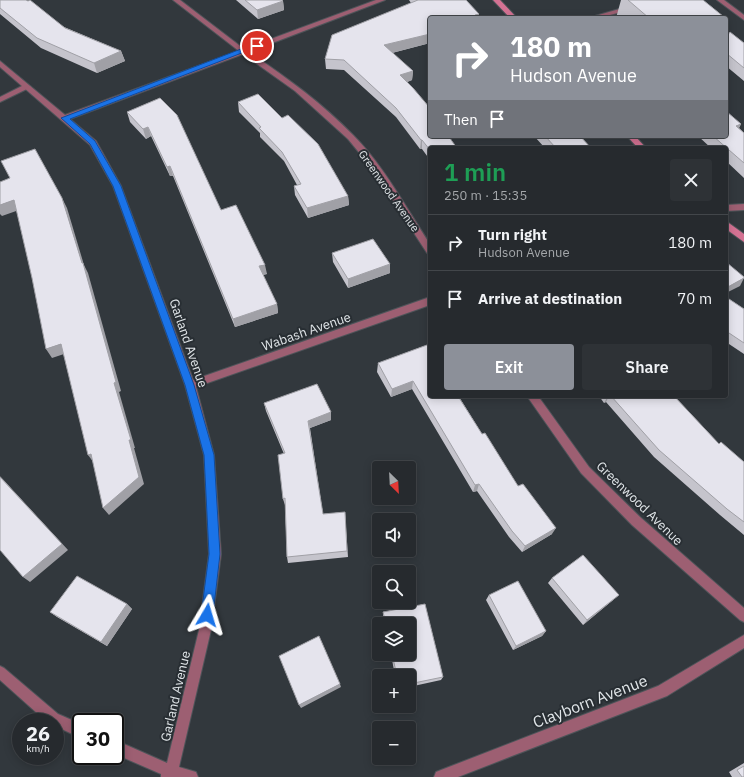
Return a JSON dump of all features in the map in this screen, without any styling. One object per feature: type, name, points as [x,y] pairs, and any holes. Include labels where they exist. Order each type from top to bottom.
[{"type":"street","name":"Greenwood Avenue","points":[[176,0],[243,51],[298,89],[351,137],[374,165],[428,247]]},
{"type":"street","points":[[65,118],[382,0]]},
{"type":"street","points":[[496,0],[512,16]]},
{"type":"street","points":[[720,0],[744,18]]},
{"type":"street","points":[[608,16],[634,7]]},
{"type":"street","name":"Garland Avenue","points":[[0,63],[93,143],[117,186],[190,385],[209,455],[215,554],[205,630],[169,775]]},
{"type":"street","points":[[0,100],[27,87]]},
{"type":"street","points":[[633,138],[640,146]]},
{"type":"street","points":[[728,208],[744,207]]},
{"type":"street","points":[[728,226],[744,239]]},
{"type":"street","name":"Wabash Avenue","points":[[190,385],[428,302]]},
{"type":"street","name":"Greenwood Avenue","points":[[533,398],[585,470],[636,522],[744,616]]},
{"type":"street","name":"Clayborn Avenue","points":[[441,777],[662,692],[744,641]]},
{"type":"street","points":[[0,672],[53,719],[72,727]]},
{"type":"street","points":[[124,751],[169,775],[191,777]]},
{"type":"building","points":[[0,0],[30,0],[65,28],[121,51],[94,63],[37,38],[0,8]]},
{"type":"building","points":[[245,0],[282,0],[283,1],[257,10]]},
{"type":"building","points":[[418,0],[466,0],[479,14],[475,15],[476,16],[428,16],[428,34],[384,45],[413,71],[400,75],[428,106],[428,138],[450,138],[456,146],[428,146],[428,148],[396,108],[344,60],[325,59],[332,35]]},
{"type":"building","points":[[628,0],[703,0],[723,16],[647,16]]},
{"type":"building","points":[[730,32],[744,43],[744,68],[728,55],[728,34]]},
{"type":"building","points":[[258,94],[282,118],[288,115],[318,144],[348,196],[307,208],[294,186],[301,184],[282,152],[259,128],[261,127],[238,102]]},
{"type":"building","points":[[160,98],[177,115],[221,210],[236,205],[265,265],[259,266],[277,304],[233,319],[170,166],[167,167],[148,127],[143,129],[127,112]]},
{"type":"building","points":[[728,113],[741,124],[736,126],[744,133],[744,163],[728,149],[728,146],[724,146],[715,138],[728,138]]},
{"type":"building","points":[[547,138],[582,138],[589,146],[554,146]]},
{"type":"building","points":[[35,149],[62,198],[83,263],[116,382],[114,383],[131,440],[129,440],[139,477],[103,508],[91,454],[88,455],[61,344],[46,349],[32,278],[14,200],[0,205],[0,182],[10,178],[1,161]]},
{"type":"building","points":[[373,239],[390,264],[348,279],[332,253]]},
{"type":"building","points":[[728,264],[744,277],[728,287]]},
{"type":"building","points":[[728,298],[744,309],[744,343],[728,332]]},
{"type":"building","points":[[427,345],[428,398],[459,398],[482,434],[485,433],[518,486],[523,484],[556,528],[525,546],[512,531],[479,484],[475,485],[413,381],[392,389],[378,363]]},
{"type":"building","points":[[317,384],[331,412],[308,421],[323,514],[345,512],[347,551],[287,557],[285,498],[283,499],[278,455],[285,453],[264,403]]},
{"type":"building","points":[[613,398],[676,398],[719,444],[721,442],[744,462],[744,522],[727,509],[659,450]]},
{"type":"building","points":[[0,477],[62,544],[23,577],[0,550]]},
{"type":"building","points":[[583,555],[619,595],[587,620],[552,578]]},
{"type":"building","points":[[77,576],[127,604],[101,642],[50,612]]},
{"type":"building","points":[[518,581],[546,631],[516,646],[489,595]]},
{"type":"building","points":[[425,604],[443,677],[416,683],[416,669],[395,669],[394,661],[416,661],[416,617],[384,617],[383,612],[399,609],[416,609],[416,606]]},
{"type":"building","points":[[319,636],[340,684],[299,705],[279,656]]},
{"type":"building","points":[[744,766],[744,777],[742,777],[737,770]]},
{"type":"route","points":[[207,615],[215,554],[209,455],[190,385],[117,186],[93,143],[65,118],[257,46]]}]
